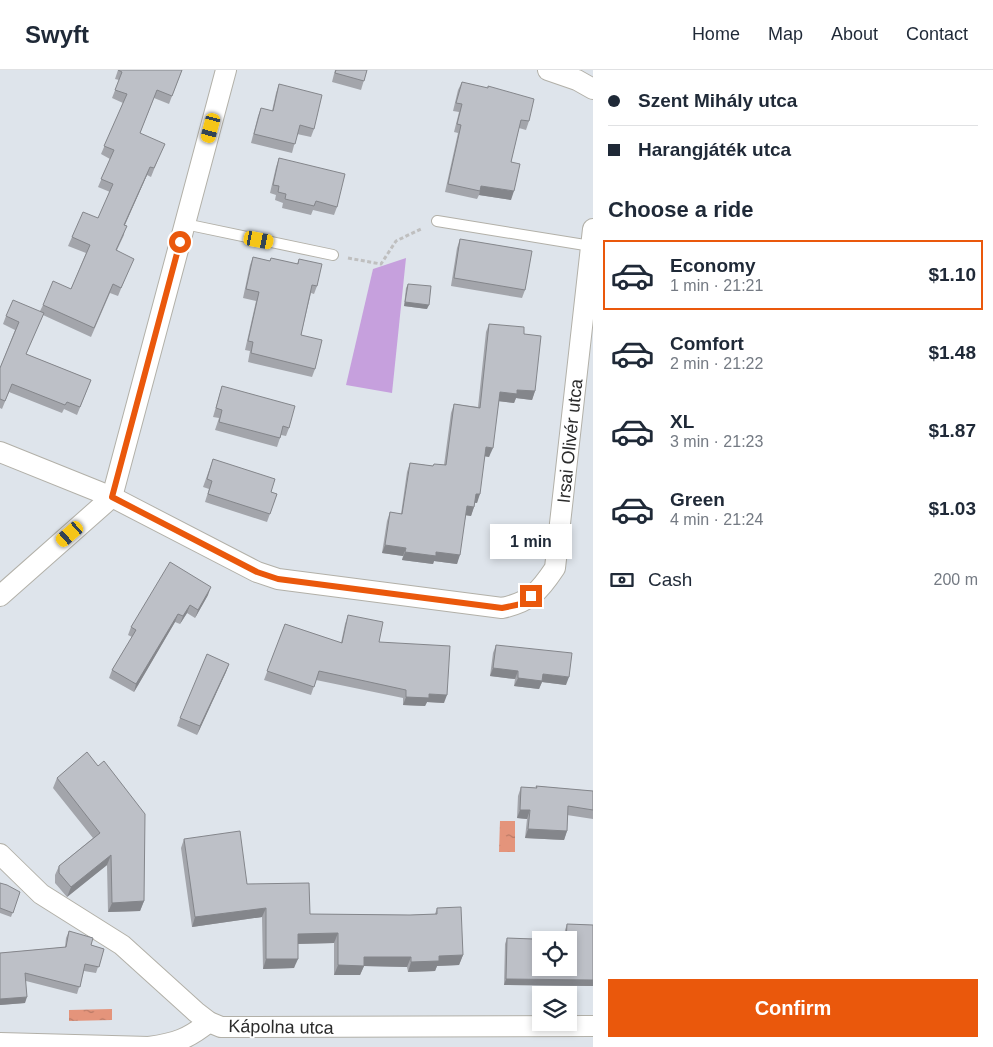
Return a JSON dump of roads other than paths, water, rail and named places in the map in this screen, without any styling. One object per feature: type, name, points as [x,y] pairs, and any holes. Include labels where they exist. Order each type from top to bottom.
[{"type":"street","points":[[0,596],[112,497],[226,70]]},
{"type":"street","points":[[548,70],[577,80],[593,90]]},
{"type":"street","name":"Irsai Olivér utca","points":[[0,452],[112,497],[257,572],[278,579],[502,608],[521,604],[541,589],[555,568],[592,240]]},
{"type":"street","name":"Kápolna utca","points":[[0,854],[41,894],[122,945],[210,1022],[221,1027],[236,1029],[593,1026]]},
{"type":"street","points":[[0,1043],[149,1047],[172,1044],[191,1037],[210,1022]]},
{"type":"lane","points":[[437,221],[592,240]]},
{"type":"lane","points":[[185,224],[333,255]]},
{"type":"water","points":[[500,821],[515,821],[515,852],[499,852]]},
{"type":"water","points":[[112,1009],[112,1020],[69,1021],[69,1010]]}]
